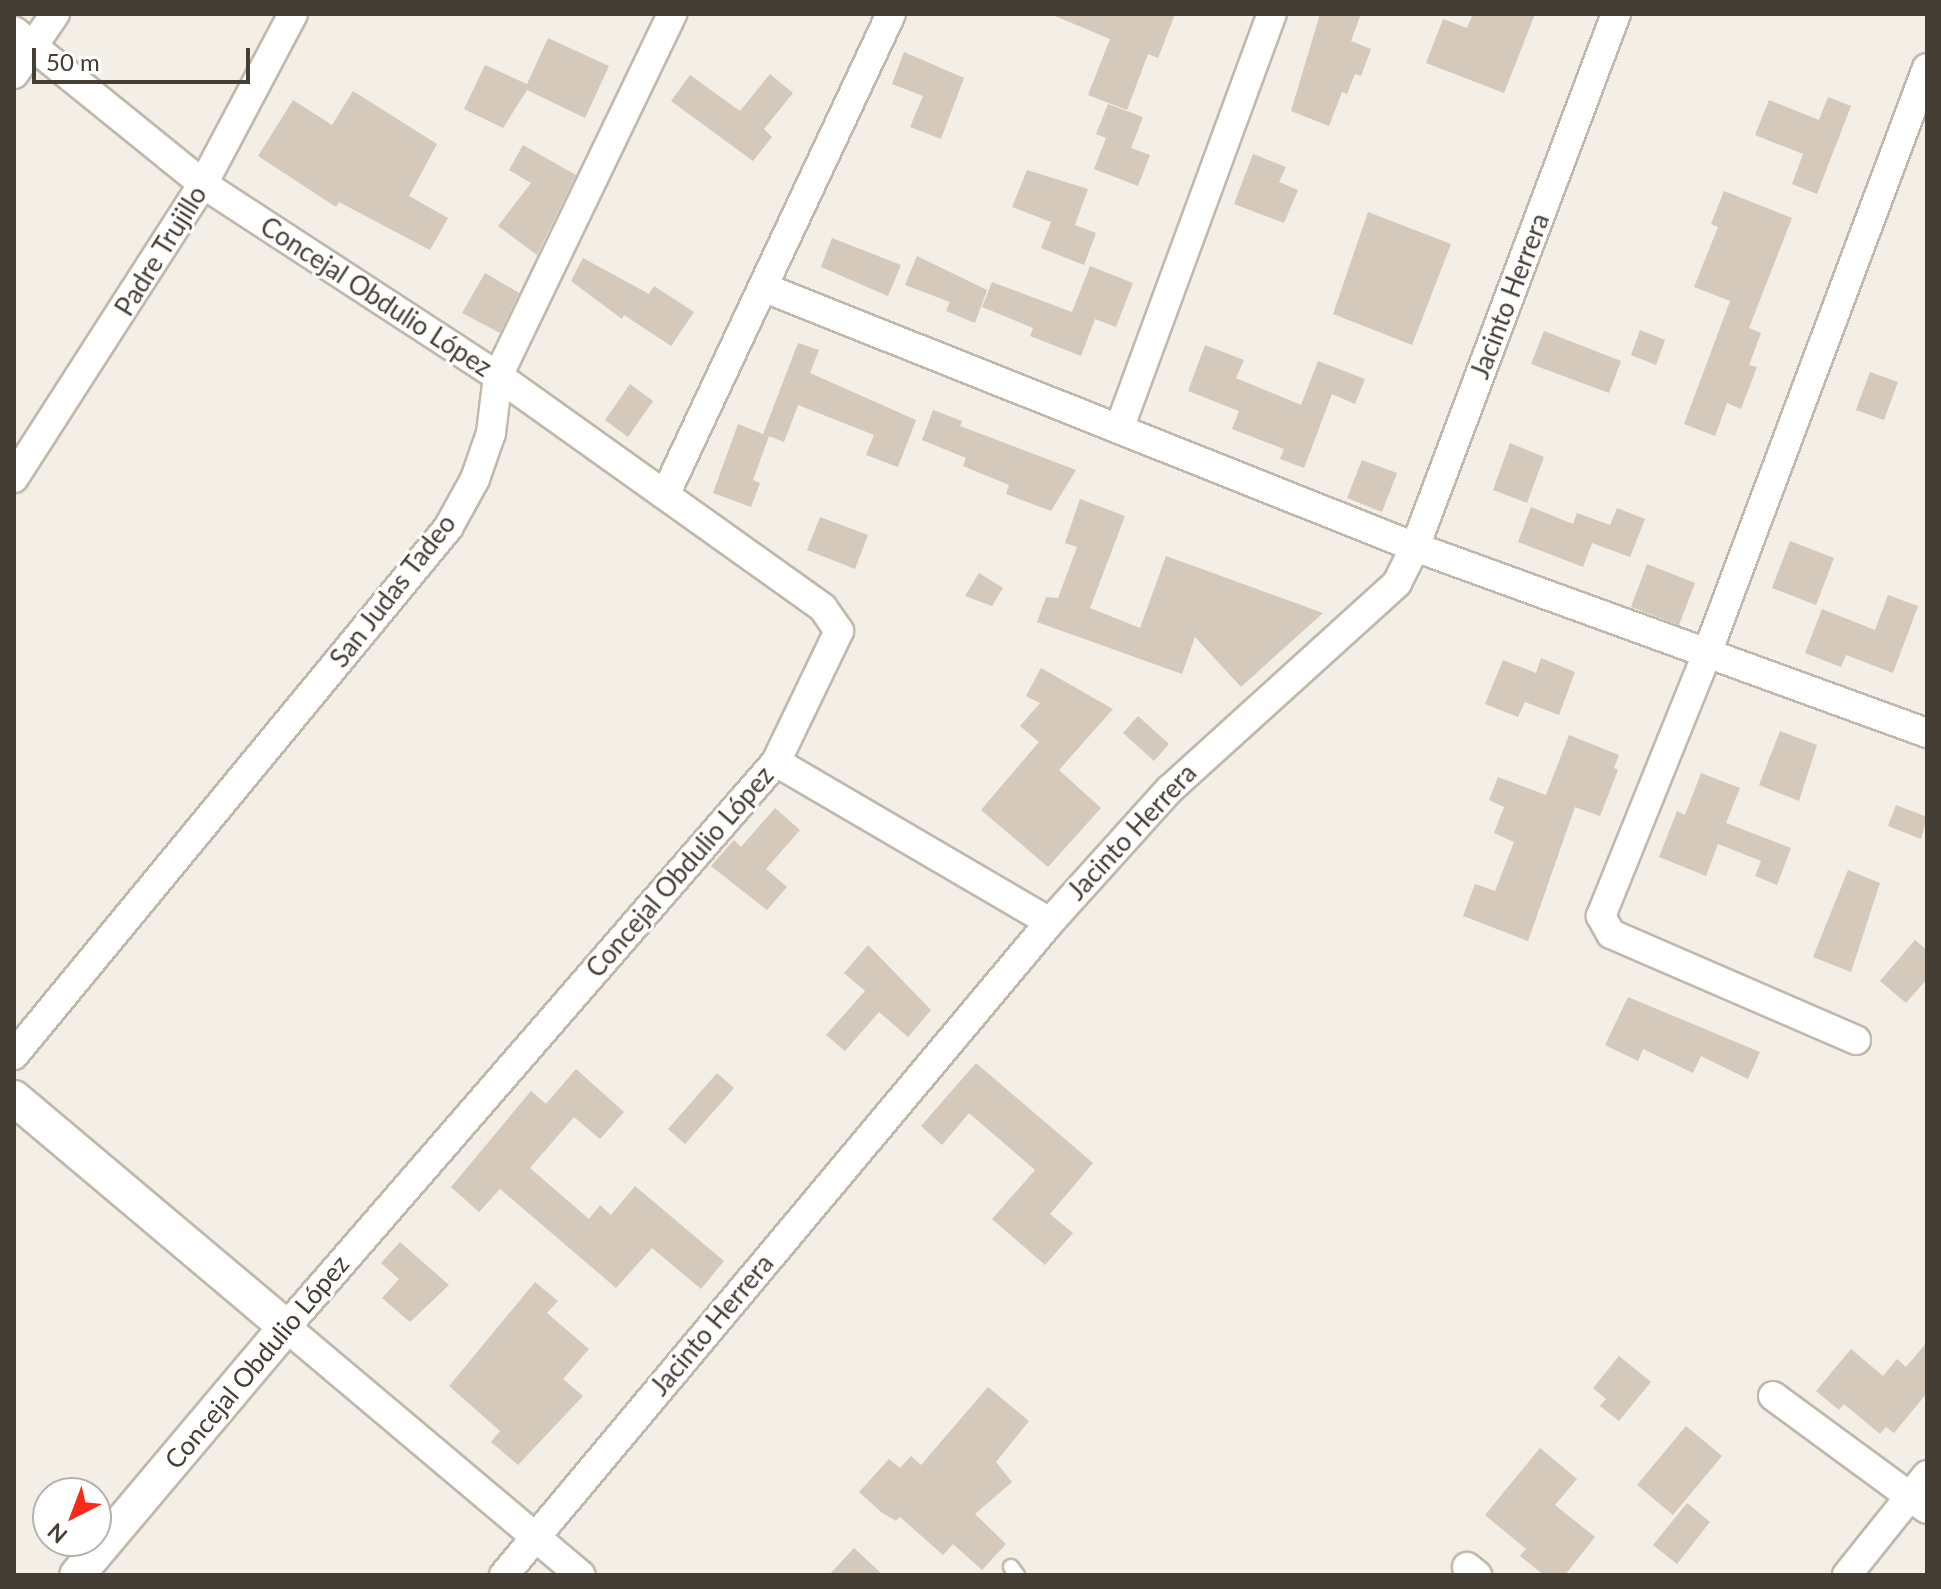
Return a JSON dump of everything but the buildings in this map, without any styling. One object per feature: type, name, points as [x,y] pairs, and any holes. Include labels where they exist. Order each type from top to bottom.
[{"type":"street","points":[[14,74],[24,39],[55,14]]},
{"type":"street","name":"Padre Trujillo","points":[[14,478],[203,184],[293,14]]},
{"type":"street","name":"San Judas Tadeo","points":[[14,1055],[448,528],[475,479],[491,433],[498,376],[672,14]]},
{"type":"street","points":[[665,495],[765,288],[891,14]]},
{"type":"street","points":[[1119,429],[1272,14]]},
{"type":"street","name":"Jacinto Herrera","points":[[504,1575],[1050,922],[1207,750],[1392,590],[1415,547],[1616,14]]},
{"type":"street","name":"Concejal Obdulio López","points":[[24,39],[203,184],[498,376],[823,608],[839,631],[776,762],[286,1327],[77,1575]]},
{"type":"street","points":[[1856,1040],[1611,934],[1602,922],[1706,656],[1927,68]]},
{"type":"street","points":[[765,288],[1415,547],[1706,656],[1927,733]]},
{"type":"street","points":[[776,762],[1050,922]]},
{"type":"street","points":[[14,1098],[580,1575]]},
{"type":"street","points":[[1773,1396],[1921,1493],[1847,1575]]}]
